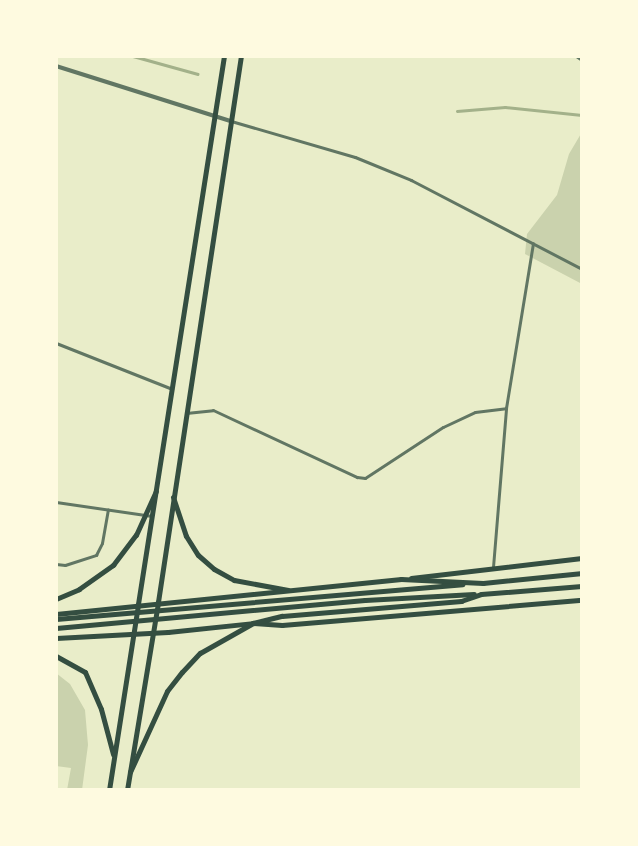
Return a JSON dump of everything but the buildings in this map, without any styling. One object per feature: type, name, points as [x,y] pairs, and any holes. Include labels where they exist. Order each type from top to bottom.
[{"type":"main road","points":[[109,790],[224,56]]},
{"type":"main road","points":[[127,790],[158,602],[185,413],[241,56]]},
{"type":"main road","points":[[56,598],[79,589],[113,565],[136,535],[156,491]]},
{"type":"main road","points":[[173,497],[186,536],[198,556],[214,569],[234,580],[294,591]]},
{"type":"main road","points":[[56,614],[158,602],[294,591],[582,558]]},
{"type":"main road","points":[[56,619],[582,573]]},
{"type":"main road","points":[[401,579],[483,582]]},
{"type":"main road","points":[[56,628],[365,600],[582,586]]},
{"type":"main road","points":[[56,638],[153,634],[253,623],[282,616],[461,601],[481,594]]},
{"type":"main road","points":[[130,772],[167,691],[182,672],[200,653],[253,623],[282,625],[582,600]]},
{"type":"main road","points":[[56,656],[85,672],[101,709],[114,756]]},
{"type":"street","points":[[576,56],[582,60]]},
{"type":"street","points":[[56,66],[230,121],[355,157],[412,180],[582,269]]},
{"type":"street","points":[[493,567],[506,408],[533,243]]},
{"type":"street","points":[[56,343],[173,390]]},
{"type":"street","points":[[185,413],[213,410],[357,477],[365,478],[443,427],[475,412],[506,408]]},
{"type":"street","points":[[56,502],[152,516]]},
{"type":"street","points":[[56,564],[65,565],[96,555],[102,543],[108,510]]},
{"type":"green space","points":[[582,132],[582,284],[525,254],[527,234],[557,195],[569,154]]},
{"type":"green space","points":[[56,673],[70,684],[85,710],[88,745],[82,790],[67,790],[71,768],[56,766]]},
{"type":"waterway","points":[[133,56],[198,74]]},
{"type":"waterway","points":[[457,111],[505,107],[582,115]]}]
